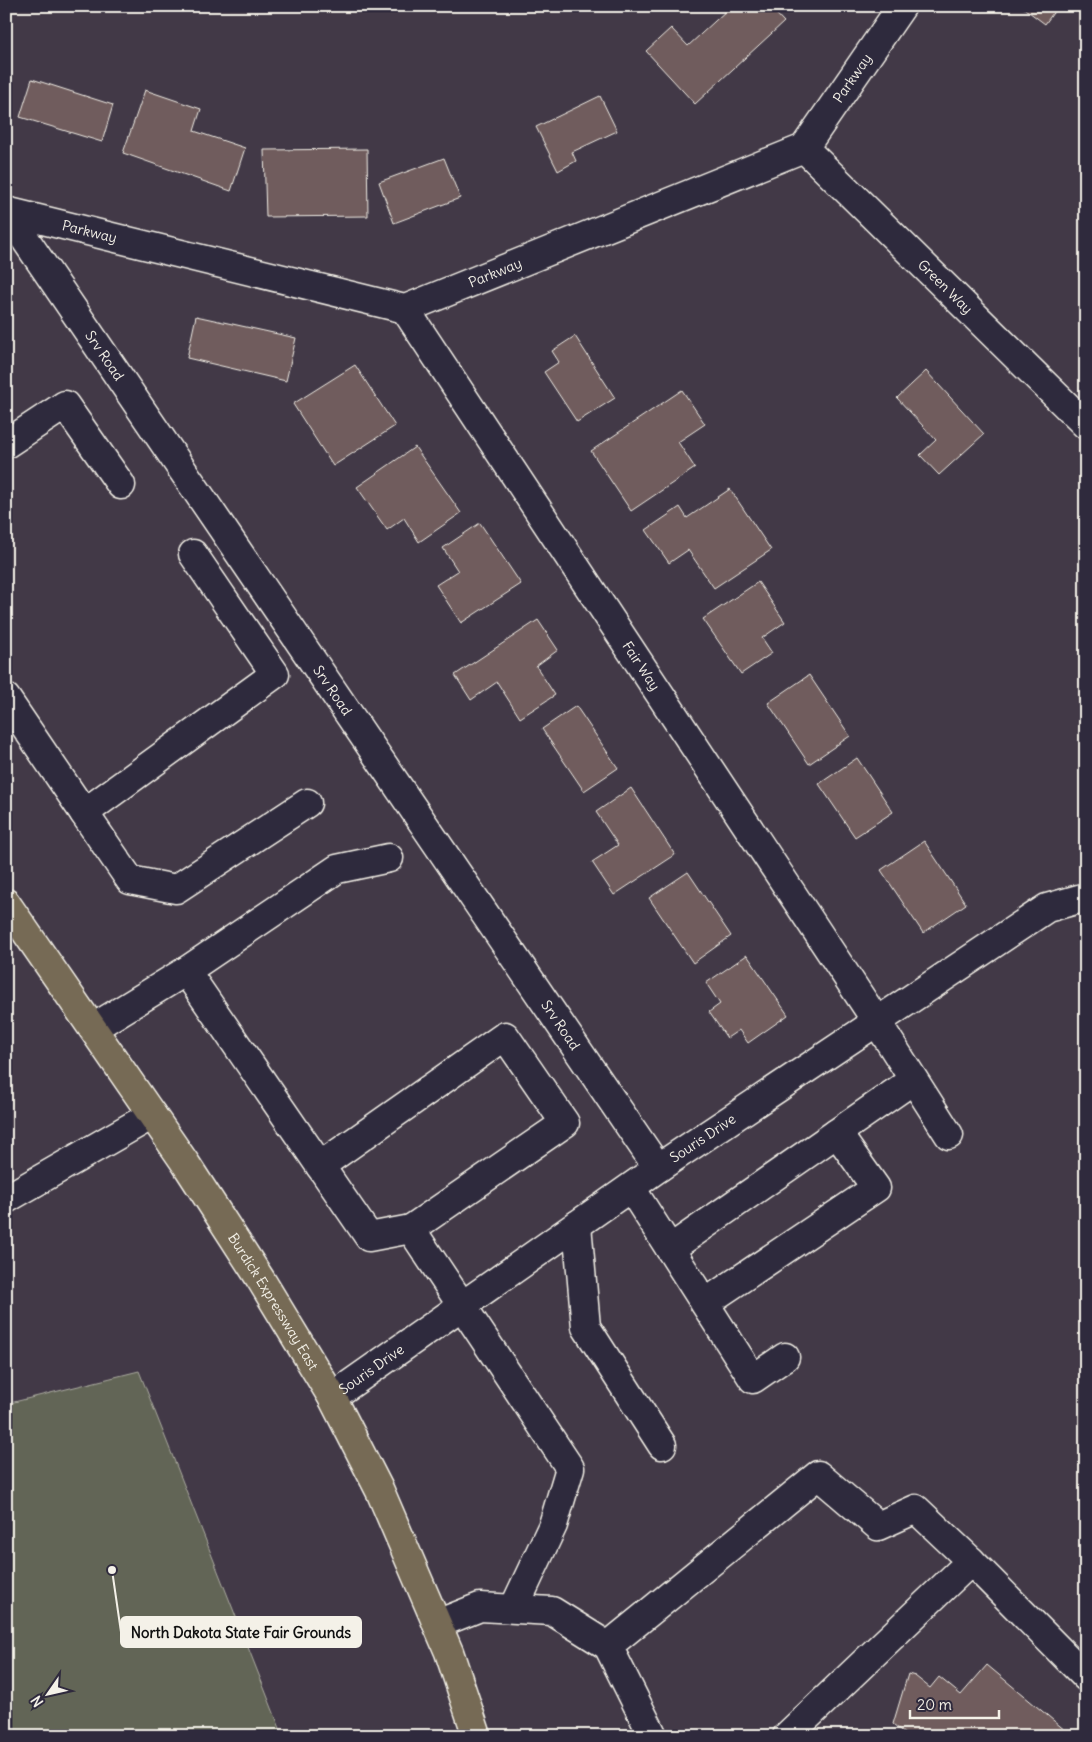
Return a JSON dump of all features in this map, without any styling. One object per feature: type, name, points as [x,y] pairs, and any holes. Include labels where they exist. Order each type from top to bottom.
[{"type":"main road","name":"Burdick Expressway East","points":[[6,902],[152,1115],[261,1280],[332,1397],[380,1491],[449,1652],[477,1736]]},
{"type":"street","name":"Parkway","points":[[6,211],[405,309],[804,148],[902,6]]},
{"type":"street","name":"Green Way","points":[[804,148],[1086,425]]},
{"type":"street","name":"Srv Road","points":[[6,211],[658,1168]]},
{"type":"street","name":"Fair Way","points":[[405,309],[876,1022],[949,1136]]},
{"type":"street","points":[[6,444],[65,405],[120,486]]},
{"type":"street","points":[[84,813],[275,674],[193,554]]},
{"type":"street","points":[[6,698],[130,880],[176,889],[307,803]]},
{"type":"street","points":[[93,1028],[186,971],[337,869],[389,858]]},
{"type":"street","name":"Souris Drive","points":[[332,1397],[658,1168],[1047,908],[1086,897]]},
{"type":"street","points":[[186,971],[320,1166],[369,1237],[411,1228],[565,1123],[505,1036],[320,1166]]},
{"type":"street","points":[[670,1249],[913,1080]]},
{"type":"street","points":[[6,1199],[152,1115]]},
{"type":"street","points":[[705,1303],[876,1188],[837,1133]]},
{"type":"street","points":[[631,1188],[753,1379],[785,1358]]},
{"type":"street","points":[[577,1225],[586,1327],[662,1445]]},
{"type":"street","points":[[411,1228],[570,1468],[553,1524],[514,1608]]},
{"type":"street","points":[[608,1646],[818,1475],[878,1526],[916,1509],[971,1561],[1086,1677]]},
{"type":"street","points":[[786,1735],[971,1561]]},
{"type":"street","points":[[437,1624],[480,1606],[552,1611],[608,1646],[653,1736]]},
{"type":"green space","points":[[139,1371],[283,1736],[6,1736],[6,1404]]},
{"type":"building","points":[[726,6],[769,6],[784,22],[695,104],[646,51],[671,28],[688,46],[728,9]]},
{"type":"building","points":[[1021,6],[1058,6],[1045,24]]},
{"type":"building","points":[[32,79],[113,105],[102,142],[20,117]]},
{"type":"building","points":[[145,90],[201,109],[194,131],[245,148],[231,191],[123,153]]},
{"type":"building","points":[[600,96],[617,131],[572,152],[576,161],[558,171],[536,127]]},
{"type":"building","points":[[367,149],[368,216],[266,217],[264,150]]},
{"type":"building","points":[[444,158],[460,198],[394,223],[379,182]]},
{"type":"building","points":[[196,316],[296,338],[286,381],[187,358]]},
{"type":"building","points":[[575,336],[615,398],[577,422],[544,372],[559,362],[552,351]]},
{"type":"building","points":[[355,365],[395,426],[333,466],[293,404]]},
{"type":"building","points":[[926,371],[984,434],[939,475],[920,455],[936,440],[897,398]]},
{"type":"building","points":[[682,390],[705,424],[678,442],[695,468],[631,511],[591,451]]},
{"type":"building","points":[[415,447],[461,513],[419,542],[404,518],[387,530],[357,487]]},
{"type":"building","points":[[730,489],[771,550],[714,588],[688,550],[669,563],[646,530],[680,507],[687,518]]},
{"type":"building","points":[[480,523],[521,584],[461,623],[436,585],[458,571],[443,548]]},
{"type":"building","points":[[758,582],[785,622],[762,638],[772,653],[741,674],[703,619]]},
{"type":"building","points":[[538,620],[558,650],[536,666],[555,695],[520,718],[497,682],[471,700],[455,675]]},
{"type":"building","points":[[809,675],[850,736],[809,764],[768,703]]},
{"type":"building","points":[[576,706],[618,768],[584,791],[542,729]]},
{"type":"building","points":[[857,758],[893,812],[855,837],[819,784]]},
{"type":"building","points":[[631,788],[675,855],[614,895],[592,862],[618,845],[596,812]]},
{"type":"building","points":[[924,841],[966,904],[923,933],[881,870]]},
{"type":"building","points":[[688,872],[731,936],[693,963],[649,898]]},
{"type":"building","points":[[747,955],[788,1015],[748,1043],[739,1030],[727,1038],[709,1012],[720,1004],[706,983]]},
{"type":"building","points":[[987,1665],[1072,1736],[907,1736],[893,1724],[908,1674],[915,1676],[930,1688],[939,1677],[961,1695]]},
{"type":"place","name":"North Dakota State Fair Grounds","points":[[112,1570]]}]
